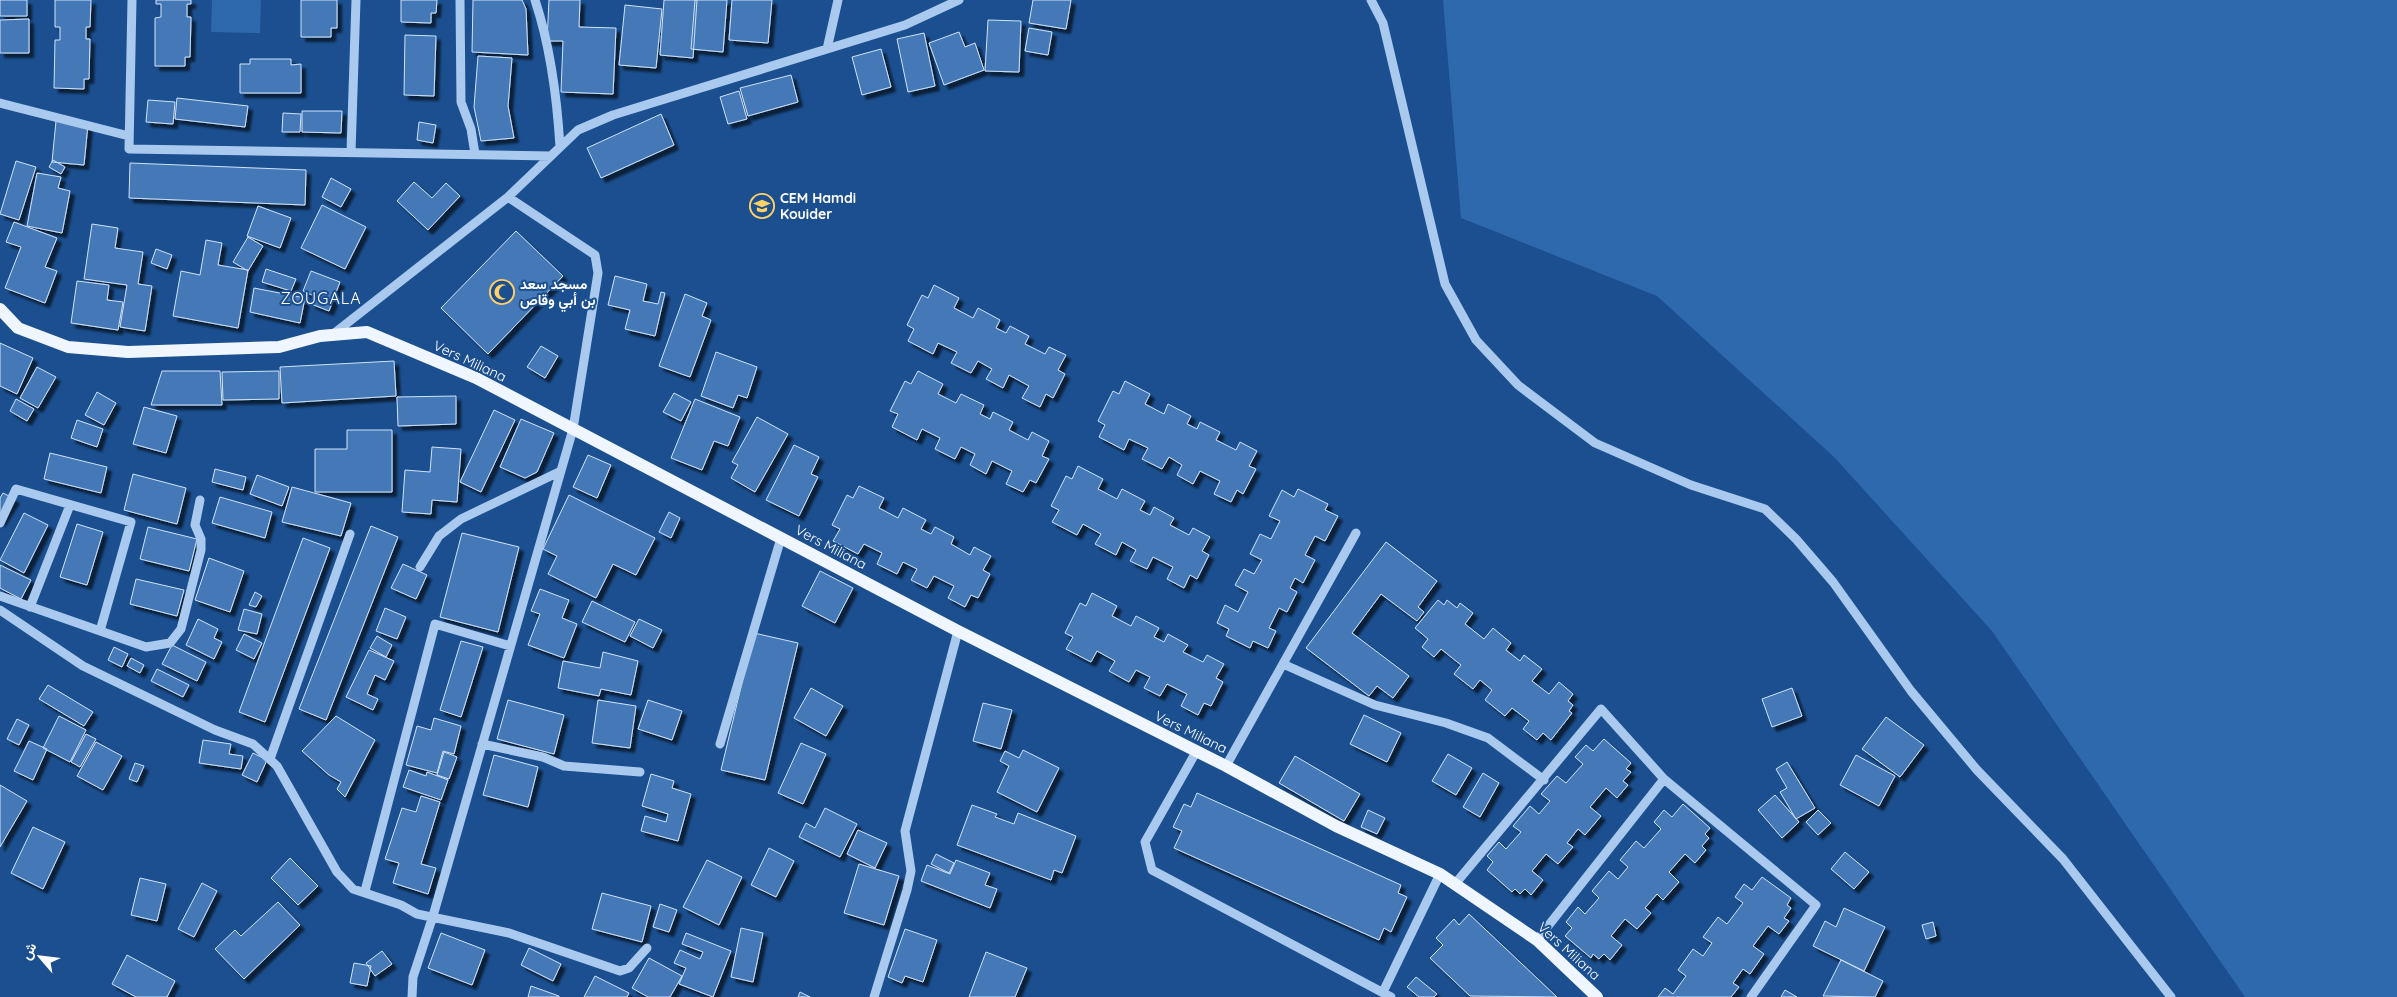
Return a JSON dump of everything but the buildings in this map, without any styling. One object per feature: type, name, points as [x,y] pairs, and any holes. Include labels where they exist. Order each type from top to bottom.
[{"type":"main road","name":"Vers Miliana","points":[[0,309],[18,328],[68,347],[128,352],[279,347],[320,336],[367,332],[476,378],[958,631],[1226,766],[1336,826],[1440,874],[1537,940],[1597,997]]},
{"type":"street","points":[[132,0],[129,149],[550,156]]},
{"type":"street","points":[[351,152],[356,0]]},
{"type":"street","points":[[460,0],[461,102],[471,129],[475,154]]},
{"type":"street","points":[[535,0],[552,64],[557,98],[560,147]]},
{"type":"street","points":[[827,49],[838,0]]},
{"type":"street","points":[[332,335],[508,198],[578,130],[613,115],[906,25],[959,0]]},
{"type":"street","points":[[1371,0],[1383,23],[1445,284],[1476,340],[1518,385],[1595,443],[1691,485],[1765,509],[1796,539],[1832,582],[1910,691],[1977,770],[2064,859],[2171,997]]},
{"type":"street","points":[[0,103],[129,136]]},
{"type":"street","points":[[412,997],[414,977],[573,429],[598,273],[595,255],[508,198]]},
{"type":"street","points":[[420,567],[439,536],[460,518],[561,471]]},
{"type":"street","points":[[0,523],[16,489],[131,522],[100,631]]},
{"type":"street","points":[[0,596],[146,647],[170,643],[181,629],[201,550],[201,539],[195,525],[200,500]]},
{"type":"street","points":[[30,607],[70,504]]},
{"type":"street","points":[[1226,766],[1356,533]]},
{"type":"street","points":[[270,759],[350,534]]},
{"type":"street","points":[[720,744],[781,538]]},
{"type":"street","points":[[0,610],[83,666],[215,730],[254,744],[278,766],[337,872],[353,889],[365,891],[418,914],[509,933],[620,971],[629,968],[647,948]]},
{"type":"street","points":[[365,891],[435,624],[510,646]]},
{"type":"street","points":[[874,997],[907,890],[911,871],[905,831],[958,631]]},
{"type":"street","points":[[1283,664],[1375,705],[1446,723],[1488,738],[1544,780]]},
{"type":"street","points":[[1455,884],[1544,780],[1600,709],[1664,779],[1816,905],[1751,997]]},
{"type":"street","points":[[482,744],[542,758],[564,766],[640,772]]},
{"type":"street","points":[[1196,752],[1145,842],[1152,870],[1387,995],[1440,874]]},
{"type":"street","points":[[1537,940],[1664,779]]},
{"type":"shaded area","points":[[212,0],[261,0],[260,33],[211,32]]},
{"type":"shaded area","points":[[1443,0],[2397,0],[2397,997],[2245,997],[1992,631],[1834,457],[1657,296],[1461,218]]},
{"type":"place","name":"CEM Hamdi Kouider","points":[[762,206]]},
{"type":"place","name":"مسجد سعد بن أبي وقاص","points":[[502,292]]},
{"type":"district","name":"ZOUGALA","points":[[321,298]]}]
